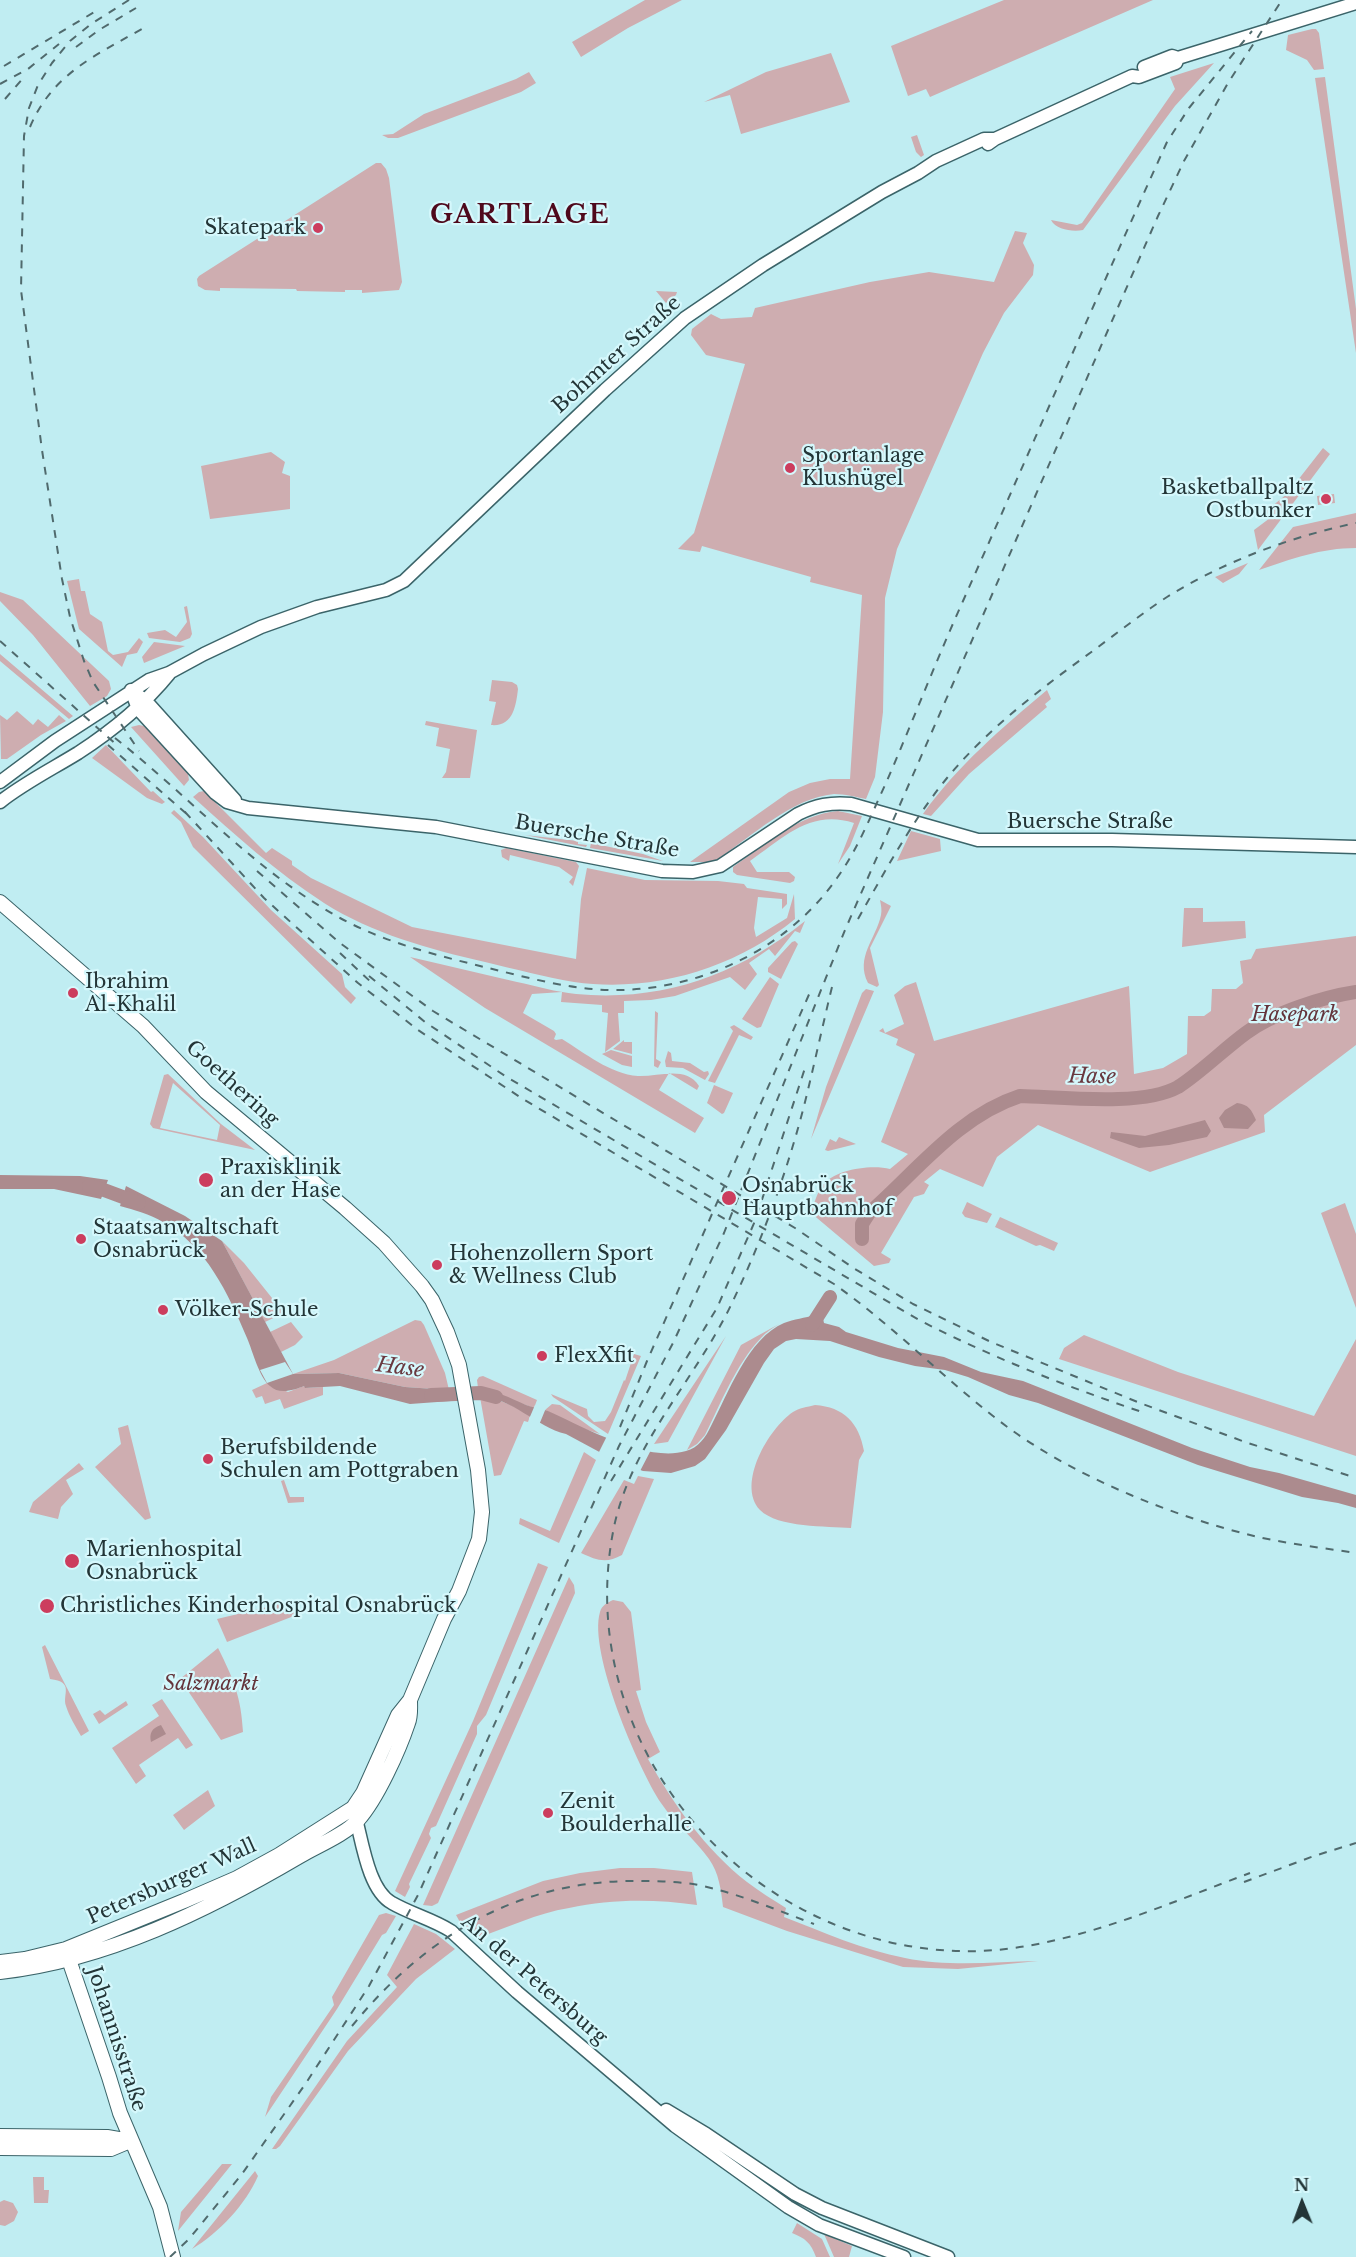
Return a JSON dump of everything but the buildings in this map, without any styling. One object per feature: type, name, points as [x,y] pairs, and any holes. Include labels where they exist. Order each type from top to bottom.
[{"type":"main road","name":"Bohmter Straße","points":[[0,782],[131,690],[149,680],[169,673],[261,627],[317,607],[386,590],[404,581],[605,390],[685,318],[744,277],[843,216],[918,174],[987,146],[995,139],[1132,76],[1137,70],[1148,65],[1172,56],[1178,58],[1356,3]]},
{"type":"main road","points":[[0,802],[12,792],[80,752],[142,705],[169,673]]},
{"type":"main road","name":"Buersche Straße","points":[[131,690],[142,705],[242,807],[436,827],[641,869],[693,872],[720,866],[810,807],[837,803],[851,804],[978,840],[1112,840],[1356,848]]},
{"type":"main road","name":"Goethering","points":[[0,902],[143,1026],[206,1092],[361,1222],[400,1260],[432,1300],[455,1352],[463,1385],[481,1492],[482,1518],[479,1539],[459,1592],[444,1619],[410,1700],[409,1721],[374,1799],[355,1815]]},
{"type":"main road","name":"An der Petersburg","points":[[355,1815],[373,1879],[383,1897],[392,1904],[439,1923],[451,1931],[517,1992],[666,2120],[698,2133]]},
{"type":"main road","name":"Petersburger Wall","points":[[67,1954],[136,1937],[200,1911],[285,1865],[355,1815]]},
{"type":"main road","points":[[0,1962],[67,1954]]},
{"type":"main road","points":[[0,1972],[27,1969],[67,1954]]},
{"type":"main road","name":"Johannisstraße","points":[[67,1954],[130,2141],[156,2195],[173,2257]]},
{"type":"main road","points":[[698,2133],[788,2207],[819,2225],[904,2257]]},
{"type":"main road","points":[[698,2133],[795,2194],[822,2208],[948,2257]]},
{"type":"main road","points":[[0,2136],[107,2137],[130,2141]]},
{"type":"main road","points":[[0,2148],[111,2149],[130,2141]]},
{"type":"green space","points":[[645,0],[682,0],[628,28],[581,57],[572,42]]},
{"type":"green space","points":[[1004,0],[1153,0],[930,97],[926,89],[908,96],[891,46]]},
{"type":"green space","points":[[1316,29],[1319,33],[1324,69],[1314,70],[1307,60],[1286,50],[1288,35]]},
{"type":"green space","points":[[831,53],[850,102],[741,134],[730,95],[704,102],[766,72]]},
{"type":"green space","points":[[1214,63],[1175,106],[1083,230],[1065,230],[1053,223],[1051,220],[1077,225],[1082,223],[1175,89],[1170,77]]},
{"type":"green space","points":[[529,72],[536,83],[521,92],[398,138],[388,138],[382,135],[393,134],[424,114]]},
{"type":"green space","points":[[1325,77],[1356,309],[1356,353],[1315,78]]},
{"type":"green space","points":[[917,135],[924,155],[921,157],[916,152],[911,137]]},
{"type":"green space","points":[[376,163],[381,163],[389,178],[402,282],[399,290],[362,293],[362,290],[345,290],[345,292],[220,288],[220,291],[205,290],[198,286],[199,276]]},
{"type":"green space","points":[[1015,231],[1027,233],[1023,243],[1034,265],[1033,275],[1004,313],[983,353],[897,549],[885,598],[883,712],[875,777],[866,799],[838,794],[818,797],[773,819],[718,859],[709,862],[690,862],[789,792],[810,783],[830,779],[850,779],[862,595],[810,582],[811,577],[702,546],[700,552],[678,549],[694,533],[745,364],[706,355],[691,335],[692,329],[711,314],[721,319],[752,317],[755,308],[870,282],[929,272],[994,282]]},
{"type":"green space","points":[[656,291],[677,292],[666,303]]},
{"type":"green space","points":[[1323,448],[1330,454],[1258,550],[1254,530],[1270,518],[1266,511],[1287,494]]},
{"type":"green space","points":[[271,452],[285,462],[282,473],[290,476],[290,509],[210,519],[201,466]]},
{"type":"green space","name":"Basketballpaltz Ostbunker","points":[[1334,494],[1335,503],[1318,505],[1317,496]]},
{"type":"green space","points":[[1356,513],[1356,548],[1318,552],[1259,570],[1293,527]]},
{"type":"green space","points":[[1248,563],[1239,574],[1223,583],[1215,577]]},
{"type":"green space","points":[[79,579],[81,591],[85,591],[90,614],[102,622],[108,651],[113,655],[128,652],[139,638],[143,642],[137,653],[127,655],[122,667],[79,629],[67,581]]},
{"type":"green space","points":[[0,592],[23,600],[109,681],[111,689],[107,696],[90,706],[33,635],[0,601]]},
{"type":"green space","points":[[187,606],[192,634],[190,638],[180,642],[149,638],[147,633],[165,630],[176,637],[187,622],[184,607]]},
{"type":"green space","points":[[154,642],[185,646],[144,663],[142,657]]},
{"type":"green space","points":[[0,654],[73,716],[69,719],[0,661]]},
{"type":"green space","points":[[492,680],[512,682],[517,685],[518,689],[512,714],[504,723],[498,725],[491,725],[496,702],[489,701]]},
{"type":"green space","points":[[1047,690],[1051,699],[1045,704],[1047,707],[969,774],[931,816],[923,814],[966,763]]},
{"type":"green space","points":[[17,711],[33,725],[38,719],[48,727],[59,715],[66,721],[7,759],[1,759],[0,715],[7,720]]},
{"type":"green space","points":[[426,721],[477,730],[470,778],[442,778],[446,772],[450,749],[436,746],[439,728],[425,725]]},
{"type":"green space","points":[[144,726],[188,774],[189,780],[184,786],[131,727]]},
{"type":"green space","points":[[106,745],[151,792],[153,791],[165,802],[162,804],[147,798],[92,758]]},
{"type":"green space","points":[[204,791],[266,853],[272,848],[292,861],[292,865],[311,878],[412,927],[576,959],[581,899],[587,868],[645,880],[718,881],[744,884],[747,888],[787,894],[787,904],[782,909],[782,899],[758,897],[754,928],[756,937],[787,918],[794,894],[795,919],[771,937],[719,964],[663,980],[604,985],[552,978],[422,946],[382,932],[343,914],[306,891],[273,866],[193,797]]},
{"type":"green space","points":[[174,810],[203,837],[271,910],[342,974],[345,987],[356,998],[351,1004],[193,847],[181,822],[171,813]]},
{"type":"green space","points":[[838,811],[862,816],[850,846],[838,864],[854,823],[824,820],[799,828],[750,861],[757,872],[789,872],[795,877],[794,881],[790,883],[737,875],[733,872],[733,867],[795,824]]},
{"type":"green space","points":[[911,831],[940,839],[941,851],[897,861]]},
{"type":"green space","points":[[525,835],[578,841],[578,844],[587,845],[586,847]]},
{"type":"green space","points":[[591,843],[643,854],[663,861],[590,848]]},
{"type":"green space","points":[[506,848],[576,862],[579,866],[573,886],[569,882],[573,877],[559,867],[510,855],[509,861],[502,857],[501,850]]},
{"type":"green space","points":[[880,900],[891,906],[870,948],[879,985],[877,987],[868,983],[864,965],[865,956],[881,915]]},
{"type":"green space","points":[[1184,908],[1203,908],[1203,922],[1245,921],[1246,938],[1182,947]]},
{"type":"green space","points":[[805,921],[800,933],[795,931],[775,956],[769,949],[749,963],[757,974],[745,990],[730,977],[675,996],[624,1001],[624,1013],[618,1013],[620,1041],[605,1052],[608,1013],[602,1012],[602,1005],[561,1002],[562,992],[608,995],[639,994],[698,981],[753,956]]},
{"type":"green space","name":"Hasepark","points":[[1356,936],[1356,1045],[1264,1115],[1265,1132],[1150,1172],[1038,1125],[997,1157],[983,1187],[940,1169],[924,1182],[929,1185],[924,1194],[914,1197],[881,1253],[891,1259],[889,1263],[874,1266],[811,1213],[822,1186],[835,1175],[854,1169],[873,1167],[890,1169],[908,1154],[881,1142],[915,1054],[896,1045],[898,1039],[879,1031],[883,1028],[885,1033],[904,1024],[894,995],[905,986],[916,982],[934,1041],[1129,986],[1134,1074],[1163,1068],[1187,1054],[1188,1016],[1204,1016],[1211,1011],[1212,989],[1236,989],[1243,983],[1240,961],[1251,959],[1256,949]]},
{"type":"green space","points":[[795,941],[798,944],[781,979],[768,972],[768,968]]},
{"type":"green space","points":[[410,957],[562,992],[532,994],[523,1013],[554,1031],[556,1034],[554,1039],[562,1039],[598,1062],[618,1071],[638,1076],[669,1074],[659,1090],[704,1118],[695,1133],[485,1008]]},
{"type":"green space","points":[[770,977],[779,984],[761,1027],[757,1028],[742,1019]]},
{"type":"green space","points":[[866,989],[874,991],[811,1139],[826,1087],[862,993]]},
{"type":"green space","points":[[655,1011],[658,1013],[656,1059],[661,1062],[658,1068],[654,1066]]},
{"type":"green space","points":[[734,1025],[753,1037],[751,1040],[739,1035],[715,1083],[708,1081],[733,1031],[730,1027]]},
{"type":"green space","points":[[624,1040],[624,1042],[632,1042],[632,1054],[613,1049]]},
{"type":"green space","points":[[611,1050],[632,1056],[632,1067],[622,1065],[602,1054]]},
{"type":"green space","points":[[668,1051],[671,1053],[672,1061],[690,1063],[704,1072],[708,1071],[709,1074],[705,1080],[683,1068],[666,1067]]},
{"type":"green space","points":[[168,1074],[221,1124],[255,1150],[153,1128],[150,1124],[164,1075]],"holes":[[[173,1083],[220,1125],[217,1140],[160,1128]]]},
{"type":"green space","points":[[670,1074],[687,1076],[699,1086],[697,1090]]},
{"type":"green space","points":[[714,1085],[733,1093],[722,1114],[707,1103]]},
{"type":"green space","points":[[839,1137],[856,1144],[825,1150],[830,1139],[836,1142]]},
{"type":"green space","points":[[967,1202],[992,1214],[987,1223],[965,1217],[962,1213]]},
{"type":"green space","points":[[1345,1203],[1356,1234],[1356,1308],[1321,1213]]},
{"type":"green space","points":[[1000,1217],[1058,1243],[1054,1251],[1040,1245],[1036,1246],[995,1227]]},
{"type":"green space","points":[[222,1241],[244,1263],[284,1313],[265,1322]]},
{"type":"green space","points":[[415,1320],[421,1321],[424,1325],[445,1373],[449,1390],[405,1387],[339,1373],[293,1374],[334,1360]]},
{"type":"green space","points":[[291,1322],[303,1337],[295,1345],[281,1352],[270,1332]]},
{"type":"green space","points":[[779,1324],[765,1334],[752,1348],[730,1384],[705,1435],[687,1450],[741,1345]]},
{"type":"green space","points":[[1084,1335],[1178,1372],[1314,1416],[1356,1339],[1356,1456],[1059,1359],[1064,1348]]},
{"type":"green space","points":[[726,1336],[668,1442],[654,1444]]},
{"type":"green space","points":[[634,1354],[641,1356],[608,1434],[551,1394],[587,1409],[588,1416],[594,1422],[605,1421],[625,1381]]},
{"type":"green space","points":[[483,1376],[537,1400],[534,1408],[478,1388],[477,1380]]},
{"type":"green space","points":[[267,1383],[288,1392],[304,1386],[306,1388],[323,1387],[323,1395],[284,1409],[280,1399],[265,1404],[262,1396],[256,1398],[252,1390]]},
{"type":"green space","points":[[480,1397],[506,1403],[530,1416],[528,1422],[524,1421],[501,1475],[494,1476]]},
{"type":"green space","points":[[552,1404],[560,1405],[600,1434],[578,1427],[545,1410]]},
{"type":"green space","points":[[815,1405],[834,1409],[849,1418],[862,1441],[864,1451],[859,1460],[851,1528],[803,1525],[778,1520],[760,1510],[754,1499],[752,1486],[758,1457],[774,1430],[793,1412]]},
{"type":"green space","points":[[128,1425],[151,1518],[145,1520],[95,1467],[121,1444],[118,1428]]},
{"type":"green space","points":[[584,1452],[596,1460],[559,1543],[519,1524],[520,1518],[550,1531]]},
{"type":"green space","points":[[79,1463],[84,1469],[66,1480],[73,1494],[61,1507],[58,1519],[29,1512],[33,1502]]},
{"type":"green space","points":[[638,1476],[654,1479],[622,1555],[601,1560],[581,1553],[624,1480],[634,1484]]},
{"type":"green space","points":[[284,1480],[290,1497],[304,1497],[304,1502],[288,1503],[281,1481]]},
{"type":"green space","points":[[538,1563],[548,1567],[486,1715],[477,1726],[477,1734],[436,1826],[431,1828],[429,1834],[431,1838],[405,1897],[395,1891],[473,1721]]},
{"type":"green space","points":[[569,1577],[574,1585],[575,1593],[438,1903],[432,1906],[423,1905]]},
{"type":"green space","points":[[613,1600],[623,1602],[631,1612],[641,1690],[636,1691],[646,1722],[660,1752],[648,1759],[669,1793],[704,1841],[747,1882],[786,1908],[784,1917],[889,1955],[921,1961],[988,1963],[1038,1961],[958,1969],[903,1967],[787,1931],[723,1907],[719,1882],[712,1864],[661,1803],[640,1764],[617,1709],[601,1654],[598,1630],[601,1610],[605,1604]]},
{"type":"green space","points":[[292,1601],[299,1614],[227,1642],[217,1619]]},
{"type":"green space","points":[[45,1645],[89,1731],[81,1736],[66,1706],[65,1686],[50,1679],[42,1647]]},
{"type":"green space","name":"Salzmarkt","points":[[218,1648],[236,1689],[243,1732],[221,1740],[180,1679]]},
{"type":"green space","points":[[162,1699],[193,1745],[186,1749],[178,1738],[139,1765],[146,1776],[136,1784],[112,1748],[159,1716],[152,1705]]},
{"type":"green space","points":[[126,1701],[128,1705],[99,1724],[93,1714],[100,1710],[105,1715]]},
{"type":"green space","points":[[208,1790],[215,1806],[184,1830],[173,1815]]},
{"type":"green space","points":[[620,1868],[654,1868],[692,1872],[697,1905],[633,1901],[585,1905],[545,1913],[477,1938],[461,1924],[456,1915],[543,1881]]},
{"type":"green space","points":[[386,1913],[396,1916],[265,2117],[271,2097],[334,2005],[332,1997],[379,1915]]},
{"type":"green space","points":[[414,1924],[436,1934],[455,1949],[416,1979],[348,2051],[280,2146],[272,2149],[347,2041],[397,1987],[387,1975]]},
{"type":"green space","points":[[222,2164],[232,2164],[178,2231],[181,2212]]},
{"type":"green space","points":[[255,2171],[258,2176],[253,2187],[231,2217],[212,2235],[192,2249]]},
{"type":"green space","points":[[33,2177],[44,2177],[44,2190],[49,2190],[48,2203],[34,2203]]},
{"type":"green space","points":[[4,2200],[13,2203],[18,2212],[14,2221],[5,2226],[0,2225],[0,2202]]},
{"type":"green space","points":[[797,2223],[822,2239],[830,2257],[816,2257],[807,2242],[792,2233]]},
{"type":"green space","points":[[824,2234],[852,2246],[849,2257],[834,2257]]},
{"type":"shaded area","points":[[1237,1103],[1249,1108],[1256,1120],[1248,1129],[1224,1128],[1219,1118],[1225,1110]]},
{"type":"shaded area","points":[[1205,1120],[1211,1131],[1207,1137],[1169,1145],[1139,1148],[1110,1138],[1111,1132],[1145,1136]]},
{"type":"shaded area","points":[[0,1175],[80,1176],[108,1180],[101,1199],[54,1189],[0,1189]]},
{"type":"shaded area","points":[[126,1186],[185,1216],[222,1241],[293,1374],[339,1373],[405,1387],[449,1390],[451,1401],[410,1404],[340,1386],[305,1388],[304,1386],[287,1391],[274,1389],[263,1377],[232,1304],[214,1272],[192,1244],[178,1232],[147,1214],[120,1206]]},
{"type":"shaded area","points":[[818,1312],[822,1314],[824,1323],[839,1327],[846,1332],[898,1348],[944,1357],[981,1372],[1023,1381],[1192,1448],[1250,1467],[1356,1495],[1356,1508],[1302,1497],[1198,1465],[1038,1403],[1009,1395],[968,1377],[879,1357],[830,1341],[796,1339],[786,1341],[774,1349],[726,1430],[705,1459],[695,1466],[671,1473],[643,1471],[618,1462],[503,1402],[480,1397],[478,1388],[496,1392],[529,1406],[548,1411],[634,1448],[670,1453],[690,1450],[698,1445],[707,1434],[740,1368],[760,1341],[771,1330],[784,1323],[815,1315]]},
{"type":"shaded area","points":[[161,1725],[166,1734],[151,1742],[152,1731]]},
{"type":"pier","points":[[285,1362],[293,1374],[267,1383],[260,1370]]},
{"type":"pier","points":[[535,1405],[546,1408],[539,1425],[529,1419]]},
{"type":"pier","points":[[608,1434],[651,1450],[639,1473],[598,1454]]},
{"type":"waterway","name":"Hase","points":[[862,1239],[862,1224],[869,1213],[957,1131],[998,1105],[1020,1096],[1123,1099],[1163,1093],[1178,1087],[1246,1033],[1270,1019],[1314,1002],[1356,992]]},
{"type":"waterway","name":"Hase","points":[[89,1186],[139,1203]]},
{"type":"waterway","name":"Hase","points":[[812,1325],[830,1297]]},
{"type":"waterway","name":"Hase","points":[[431,1395],[481,1393],[496,1397]]},
{"type":"railway","points":[[129,0],[91,24],[70,41],[38,85],[29,108],[24,136],[21,290],[42,450],[70,617],[93,682],[139,751]]},
{"type":"railway","points":[[170,2257],[189,2239],[242,2174],[306,2083],[369,1986],[418,1895],[619,1446],[673,1343],[724,1233],[845,930],[1158,216],[1184,161],[1228,83],[1282,0]]},
{"type":"railway","points":[[76,47],[136,8]]},
{"type":"railway","points":[[4,66],[96,11]]},
{"type":"railway","points":[[30,127],[51,92],[64,78],[79,66],[147,26]]},
{"type":"railway","points":[[115,738],[251,856],[309,899],[340,918],[374,934],[408,946],[544,981],[609,990],[642,989],[675,983],[737,962],[766,946],[793,926],[816,904],[845,867],[858,844],[1167,142],[1189,108],[1252,31]]},
{"type":"railway","points":[[0,84],[28,69],[59,44]]},
{"type":"railway","points":[[5,99],[25,76]]},
{"type":"railway","points":[[858,919],[934,794],[978,744],[1029,699],[1146,612],[1189,584],[1235,561],[1282,543],[1356,523]]},
{"type":"railway","points":[[0,641],[119,747]]},
{"type":"railway","points":[[108,745],[189,816]]},
{"type":"railway","points":[[185,812],[264,898],[358,983],[418,1030],[523,1099],[834,1284],[878,1318],[984,1409],[1033,1445],[1094,1478],[1160,1507],[1258,1537],[1356,1553]]},
{"type":"railway","points":[[257,871],[340,943],[433,1011],[795,1228],[855,1269],[913,1304],[991,1342],[1140,1403],[1245,1442],[1356,1478]]},
{"type":"railway","points":[[340,953],[373,984]]},
{"type":"railway","points":[[369,976],[425,1022],[505,1076],[919,1320],[1029,1370],[1142,1412]]},
{"type":"railway","points":[[832,987],[799,1124],[764,1230],[716,1333],[664,1415],[633,1471],[621,1501],[613,1532],[608,1614],[622,1692],[653,1764],[698,1828],[756,1880],[824,1920],[900,1944],[981,1951],[1015,1948],[1050,1941],[1118,1922],[1250,1873]]},
{"type":"railway","points":[[620,1427],[811,990]]},
{"type":"railway","points":[[611,1481],[717,1308],[755,1221],[805,1068]]},
{"type":"railway","points":[[1244,1882],[1356,1843]]},
{"type":"railway","points":[[352,2026],[409,1966],[441,1942],[474,1921],[509,1905],[547,1892],[587,1884],[629,1881],[685,1883],[739,1896],[814,1924]]},
{"type":"place","name":"Skatepark","points":[[318,228]]},
{"type":"place","name":"Sportanlage Klushügel","points":[[790,468]]},
{"type":"place","name":"Basketballpaltz Ostbunker","points":[[1326,499]]},
{"type":"place","name":"Ibrahim Al-Khalil","points":[[73,993]]},
{"type":"place","name":"Praxisklinik an der Hase","points":[[206,1180]]},
{"type":"place","name":"Osnabrück Hauptbahnhof","points":[[729,1198]]},
{"type":"place","name":"Staatsanwaltschaft Osnabrück","points":[[81,1239]]},
{"type":"place","name":"Hohenzollern Sport & Wellness Club","points":[[437,1265]]},
{"type":"place","name":"Völker-Schule","points":[[163,1310]]},
{"type":"place","name":"FlexXfit","points":[[542,1356]]},
{"type":"place","name":"Berufsbildende Schulen am Pottgraben","points":[[208,1459]]},
{"type":"place","name":"Marienhospital Osnabrück","points":[[72,1561]]},
{"type":"place","name":"Christliches Kinderhospital Osnabrück","points":[[47,1606]]},
{"type":"place","name":"Zenit Boulderhalle","points":[[548,1813]]},
{"type":"district","name":"GARTLAGE","points":[[520,216]]}]
